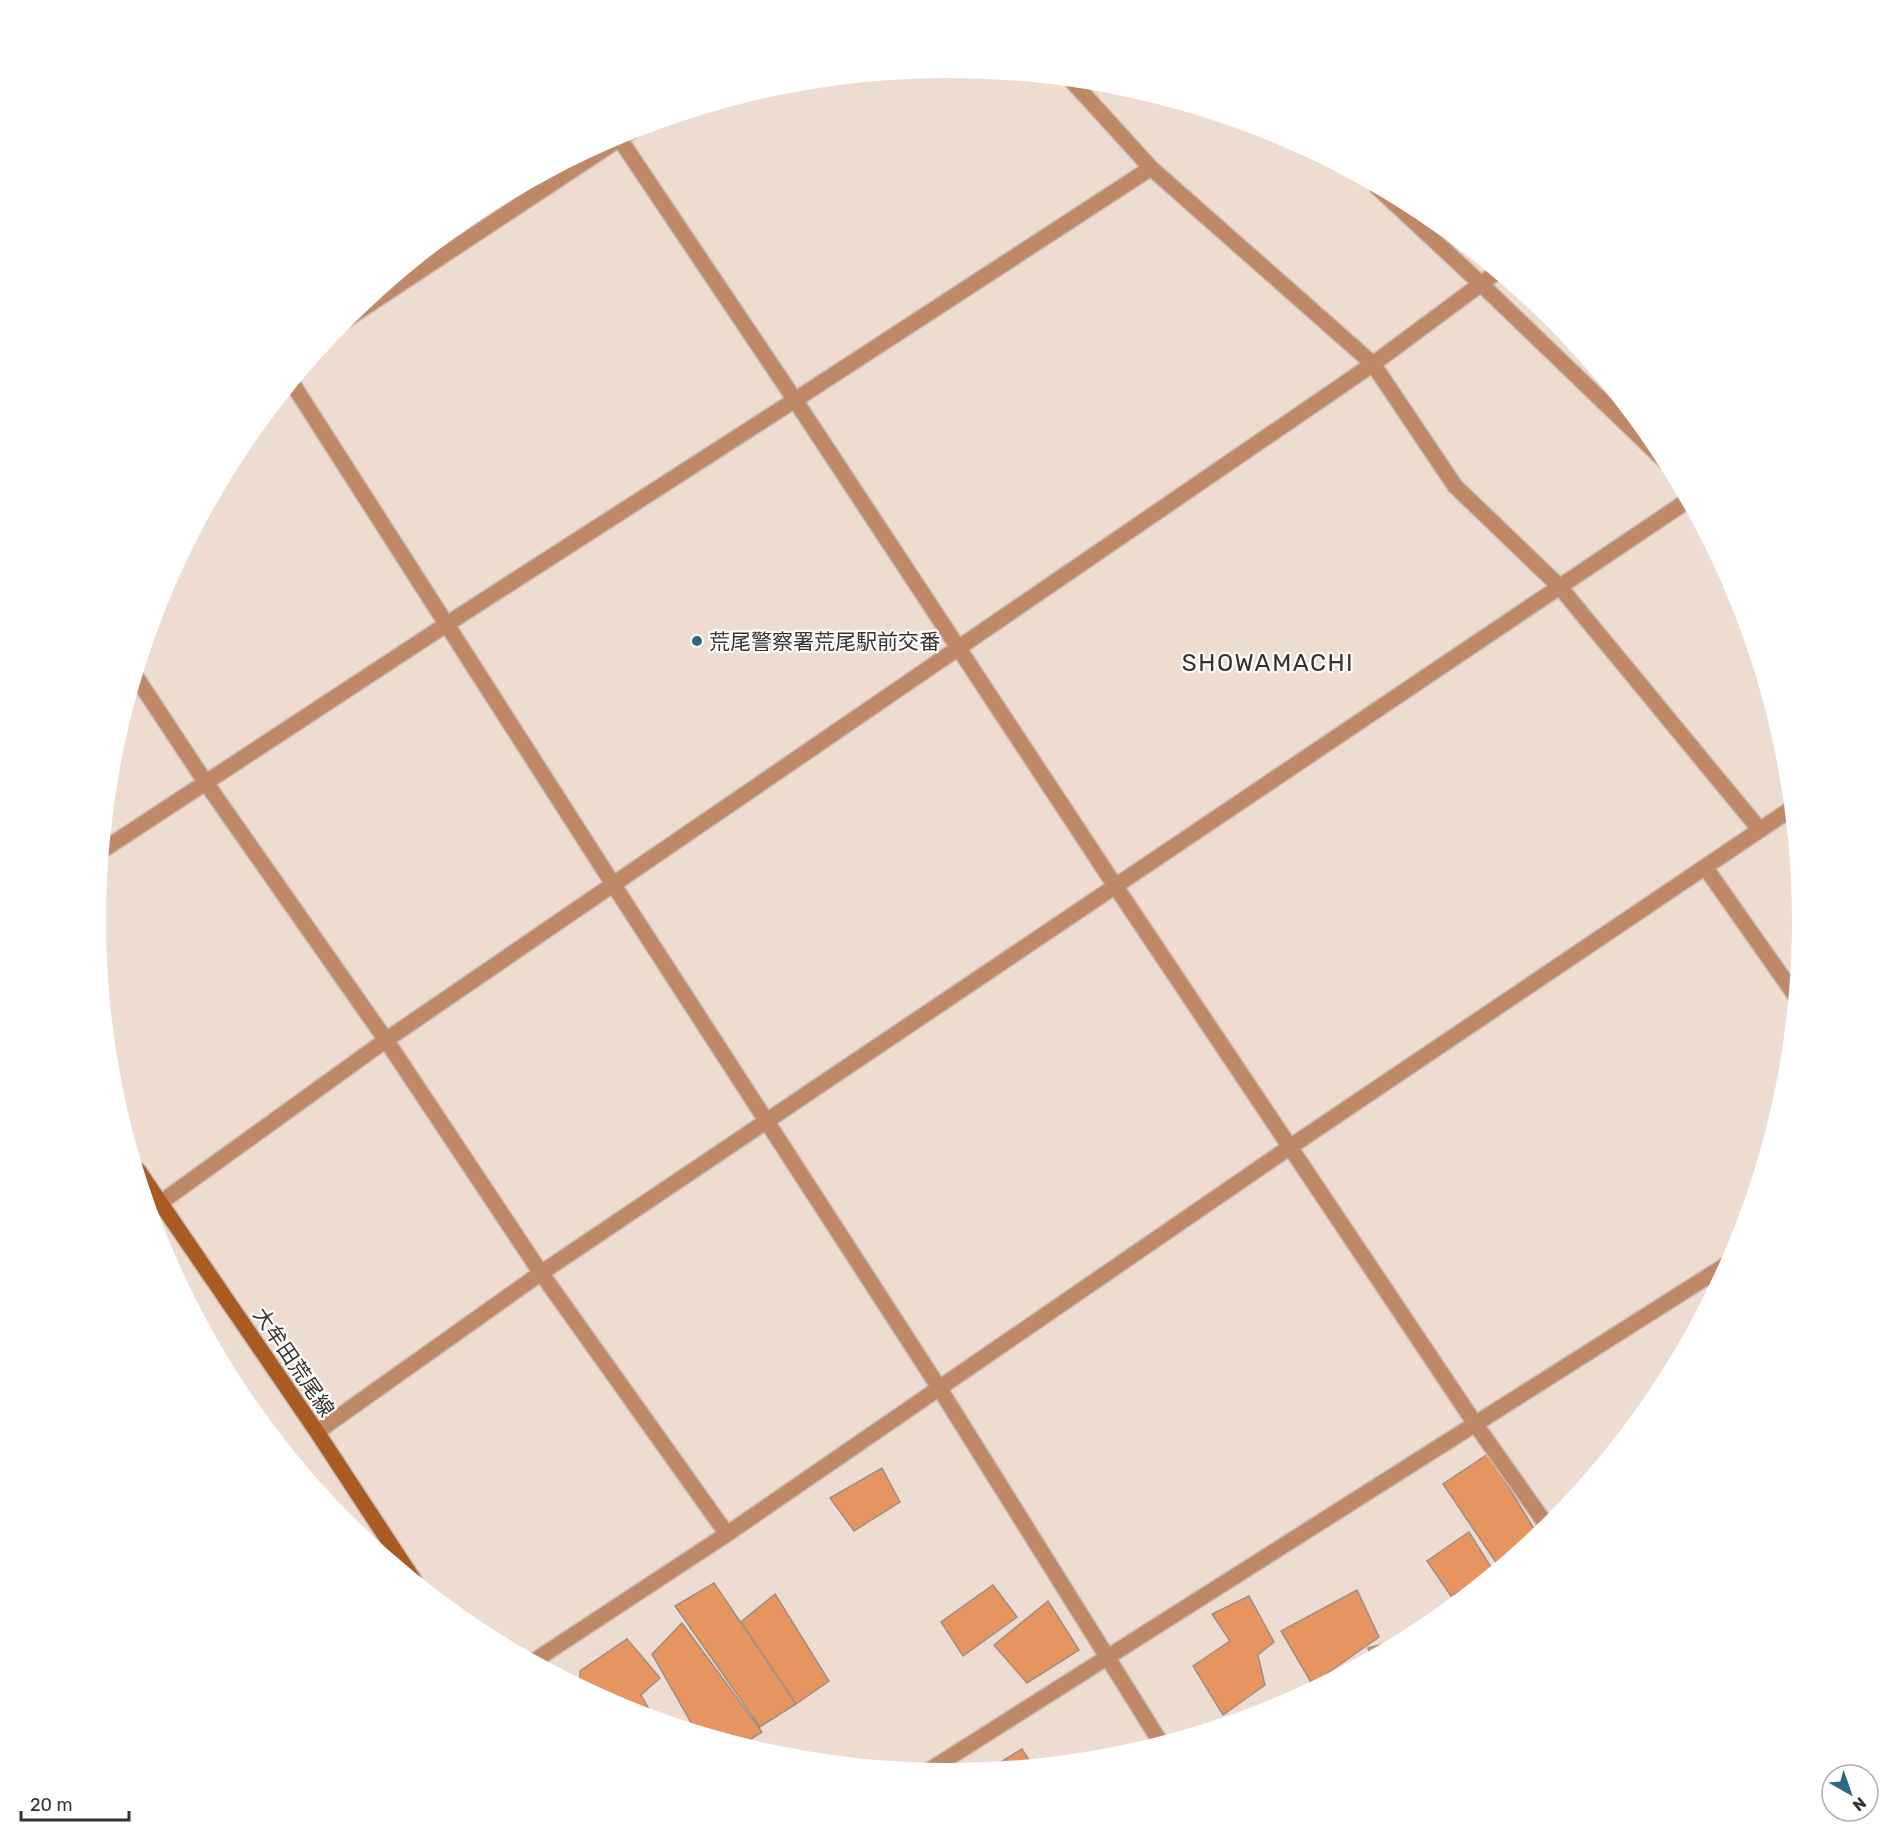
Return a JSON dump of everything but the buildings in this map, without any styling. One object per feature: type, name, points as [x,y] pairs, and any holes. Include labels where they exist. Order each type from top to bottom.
[{"type":"main road","name":"大牟田荒尾線","points":[[150,1188],[317,1432],[401,1559]]},
{"type":"street","points":[[1078,88],[1150,168],[1373,364],[1455,486],[1559,586],[1760,830]]},
{"type":"street","points":[[623,144],[795,400],[1116,887],[1476,1425],[1542,1519]]},
{"type":"street","points":[[392,288],[577,165]]},
{"type":"street","points":[[110,845],[1150,168]]},
{"type":"street","points":[[1403,212],[1636,433]]},
{"type":"street","points":[[160,1203],[386,1040],[1373,364],[1491,276]]},
{"type":"street","points":[[296,389],[938,1386],[1157,1736]]},
{"type":"street","points":[[317,1432],[541,1273],[1682,504]]},
{"type":"street","points":[[141,684],[206,783],[386,1040],[541,1273],[727,1534]]},
{"type":"street","points":[[540,1657],[727,1534],[938,1386],[1784,814]]},
{"type":"street","points":[[1705,867],[1789,986]]},
{"type":"street","points":[[942,1763],[1714,1273]]},
{"type":"place","name":"荒尾警察署荒尾駅前交番","points":[[697,641]]},
{"type":"district","name":"SHOWAMACHI","points":[[1268,663]]}]
